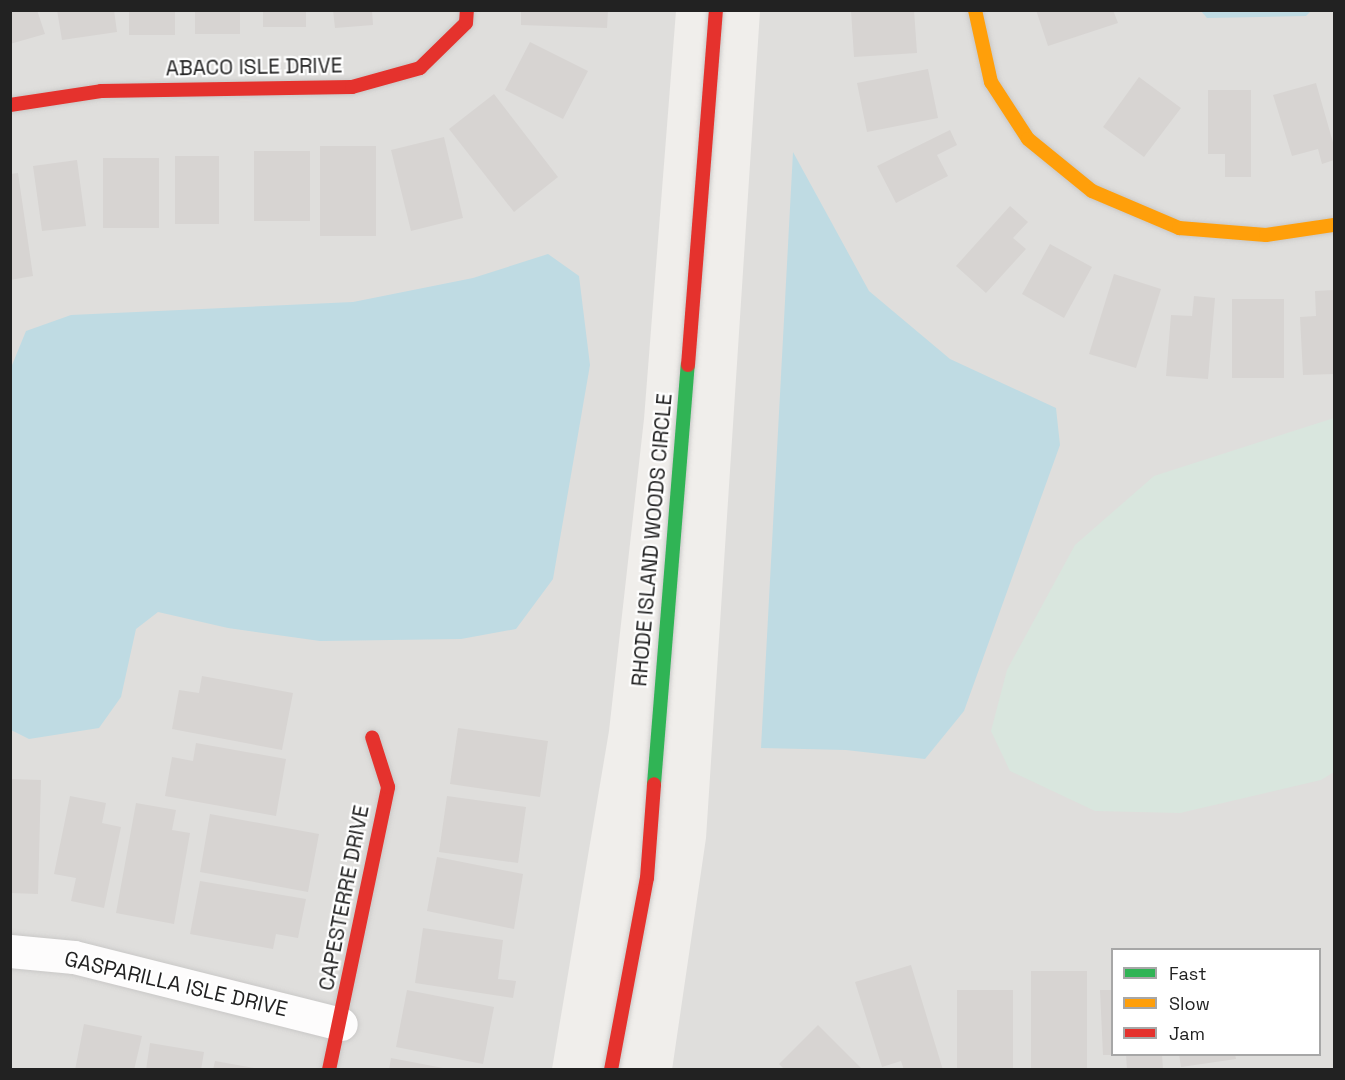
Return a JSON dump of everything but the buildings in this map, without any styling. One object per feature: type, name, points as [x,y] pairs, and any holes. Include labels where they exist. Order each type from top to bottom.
[{"type":"street","name":"ABACO ISLE DRIVE","points":[[10,105],[101,91],[352,87],[420,68],[466,23],[467,10]]},
{"type":"street","name":"RHODE ISLAND WOODS CIRCLE","points":[[611,1070],[647,878],[716,10]]},
{"type":"street","points":[[975,10],[991,82],[1015,120],[1028,139],[1092,191],[1179,228],[1266,235],[1335,225]]},
{"type":"street","name":"CAPESTERRE DRIVE","points":[[329,1070],[341,1024],[388,787],[372,737]]},
{"type":"street","name":"GASPARILLA ISLE DRIVE","points":[[10,951],[74,957],[341,1024]]},
{"type":"shaded area","points":[[10,11],[676,11],[644,419],[609,731],[552,1069],[11,1069]]},
{"type":"shaded area","points":[[760,11],[1334,11],[1334,1069],[672,1070],[706,838]]},
{"type":"shaded area","points":[[1334,418],[1334,772],[1321,780],[1180,813],[1095,811],[1010,771],[991,731],[1007,670],[1075,545],[1154,476]]},
{"type":"water","points":[[1201,11],[1311,11],[1306,16],[1207,18]]},
{"type":"water","points":[[793,152],[869,291],[950,359],[1056,408],[1060,445],[964,711],[925,759],[846,750],[761,748]]},
{"type":"water","points":[[548,254],[579,276],[590,365],[553,579],[516,629],[461,639],[320,641],[228,628],[158,612],[136,629],[121,697],[99,728],[29,739],[11,730],[10,370],[26,331],[71,315],[353,302],[473,278]]},
{"type":"traffic: fast","points":[[654,784],[688,365]]},
{"type":"traffic: slow","points":[[975,10],[991,82],[1028,139],[1092,191],[1179,228],[1266,235],[1334,225]]},
{"type":"traffic: jam","points":[[10,105],[101,91],[352,87],[420,68],[466,23],[467,10]]},
{"type":"traffic: jam","points":[[688,365],[716,10]]},
{"type":"traffic: jam","points":[[329,1070],[388,787],[372,737]]},
{"type":"traffic: jam","points":[[611,1070],[647,878],[654,784]]}]
